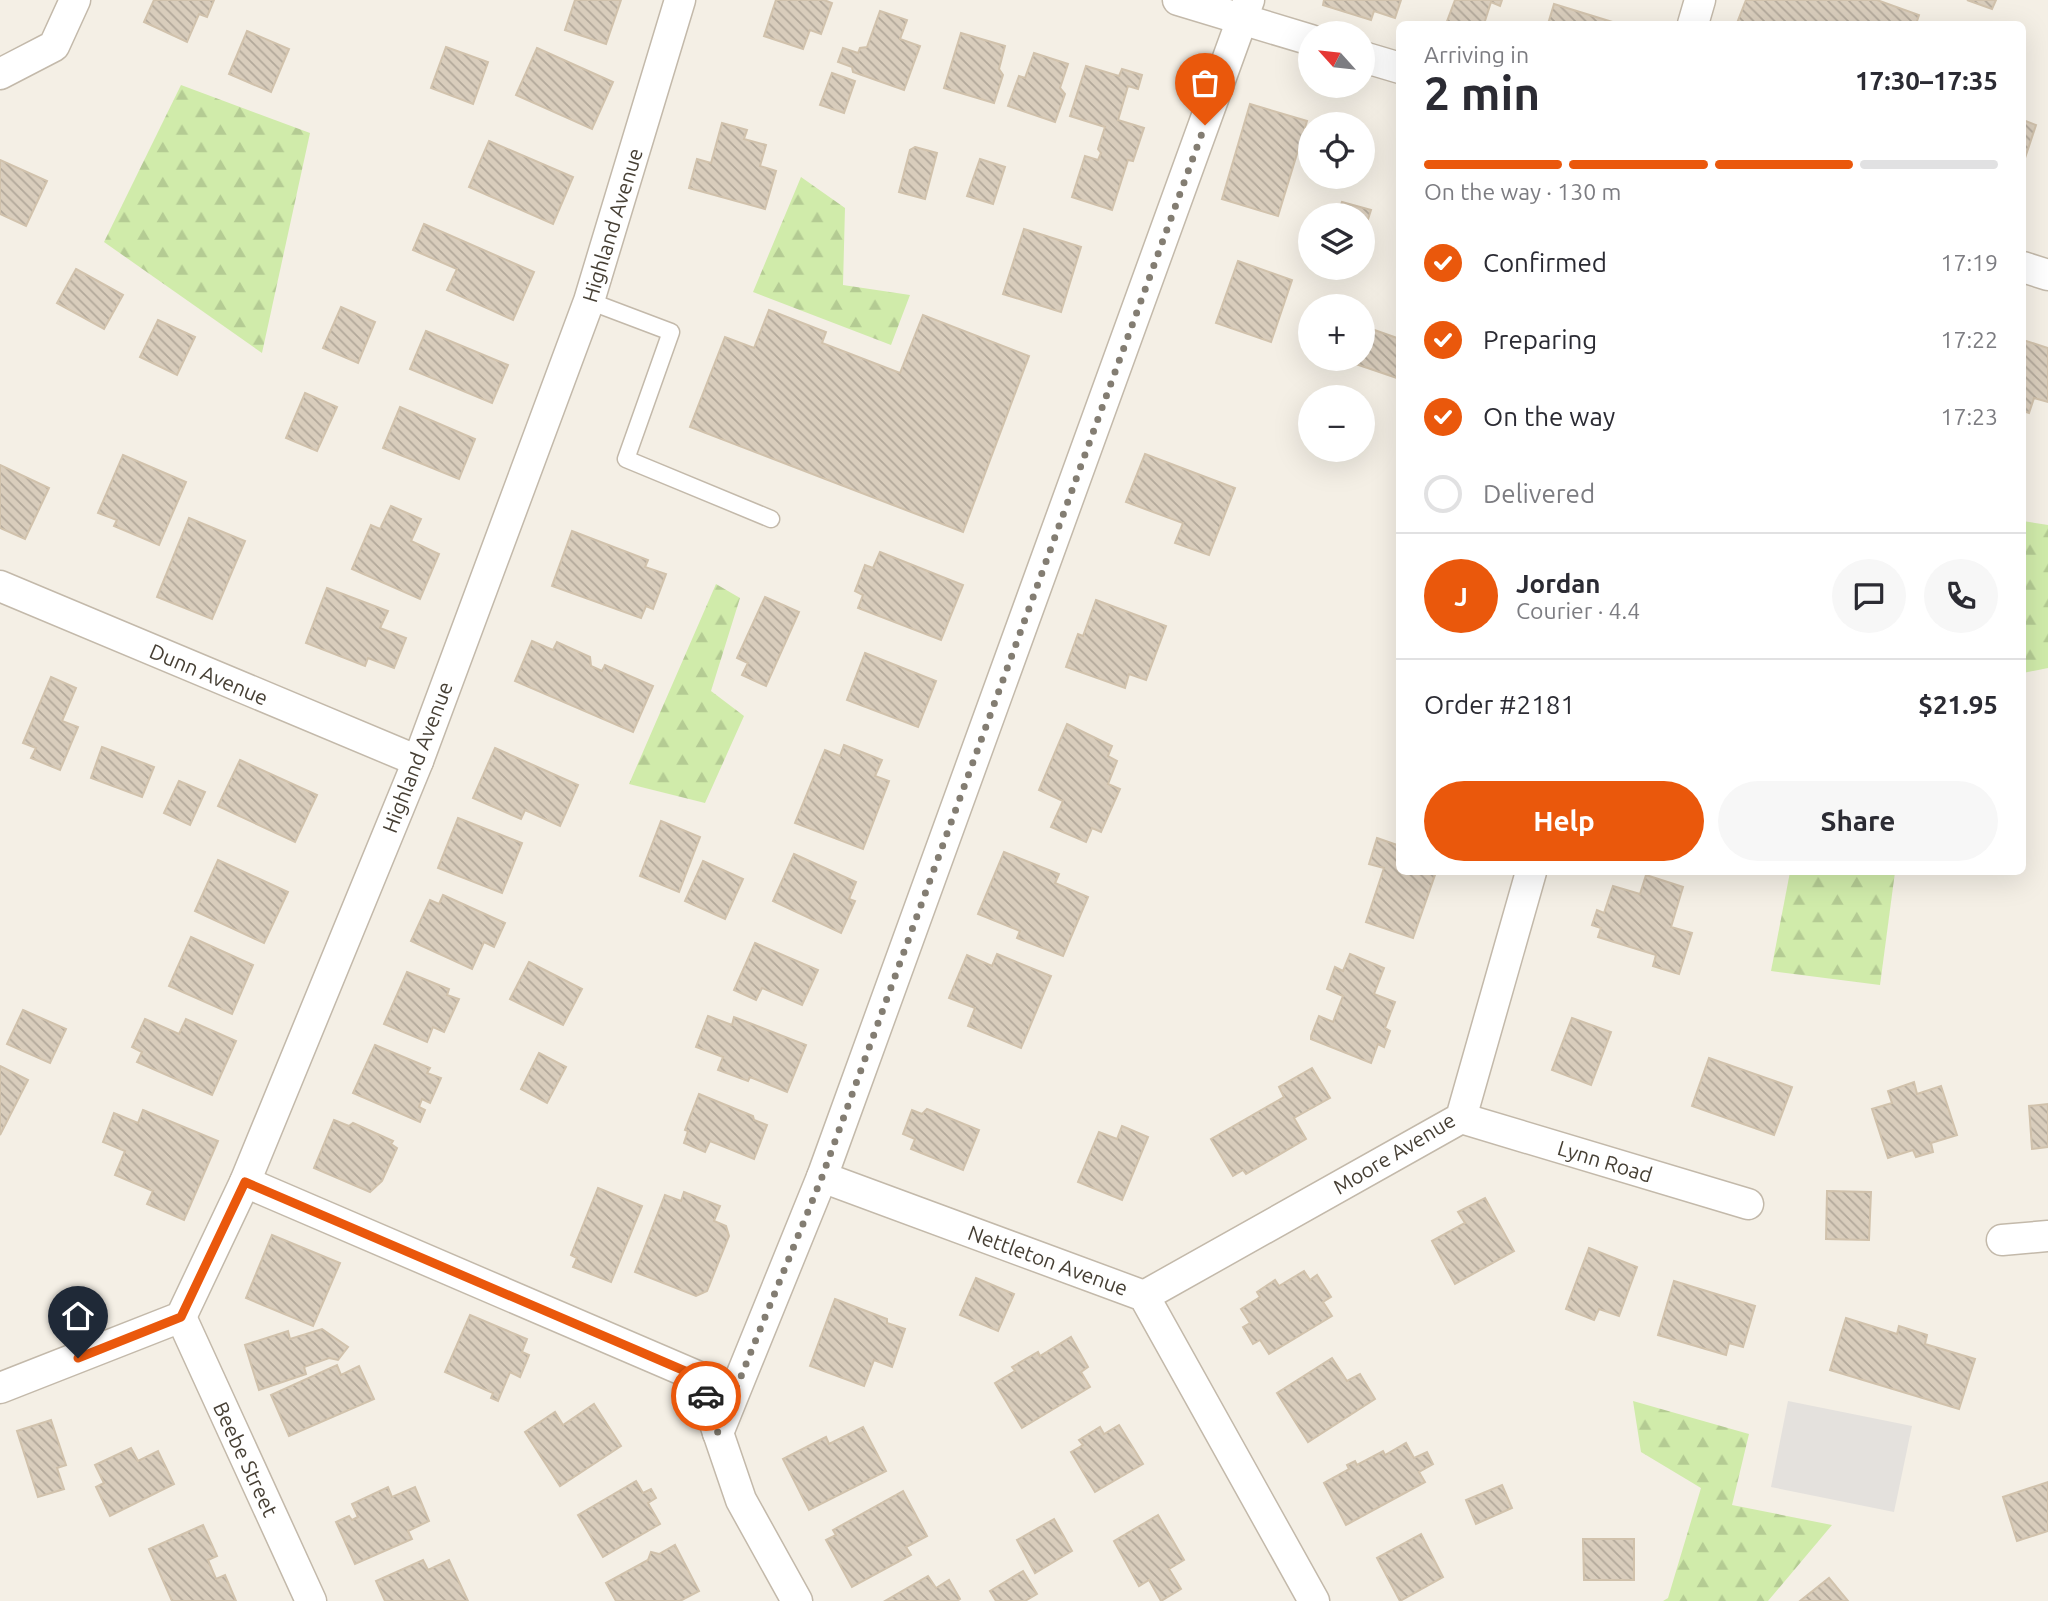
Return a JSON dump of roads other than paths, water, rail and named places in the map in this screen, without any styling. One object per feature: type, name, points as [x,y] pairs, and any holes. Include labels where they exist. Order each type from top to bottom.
[{"type":"street","points":[[0,74],[54,46],[75,0]]},
{"type":"street","name":"Highland Avenue","points":[[181,1317],[245,1182],[418,761],[589,301],[680,0]]},
{"type":"street","points":[[1178,0],[1246,10],[1298,34]]},
{"type":"street","points":[[1694,21],[1700,0]]},
{"type":"street","points":[[718,1433],[822,1177],[1246,10]]},
{"type":"street","points":[[1376,61],[1396,67]]},
{"type":"street","points":[[2026,268],[2048,275]]},
{"type":"street","name":"Dunn Avenue","points":[[0,586],[418,761]]},
{"type":"street","name":"Moore Avenue","points":[[1144,1296],[1461,1118],[1530,875]]},
{"type":"street","name":"Lynn Road","points":[[1461,1118],[1748,1204]]},
{"type":"street","name":"Nettleton Avenue","points":[[822,1177],[1144,1296],[1314,1601]]},
{"type":"street","points":[[245,1182],[699,1377],[741,1500],[797,1601]]},
{"type":"street","points":[[2003,1240],[2048,1236]]},
{"type":"street","points":[[0,1388],[181,1317]]},
{"type":"street","name":"Beebe Street","points":[[181,1317],[311,1601]]},
{"type":"lane","points":[[589,301],[671,332],[626,459],[771,519]]}]
